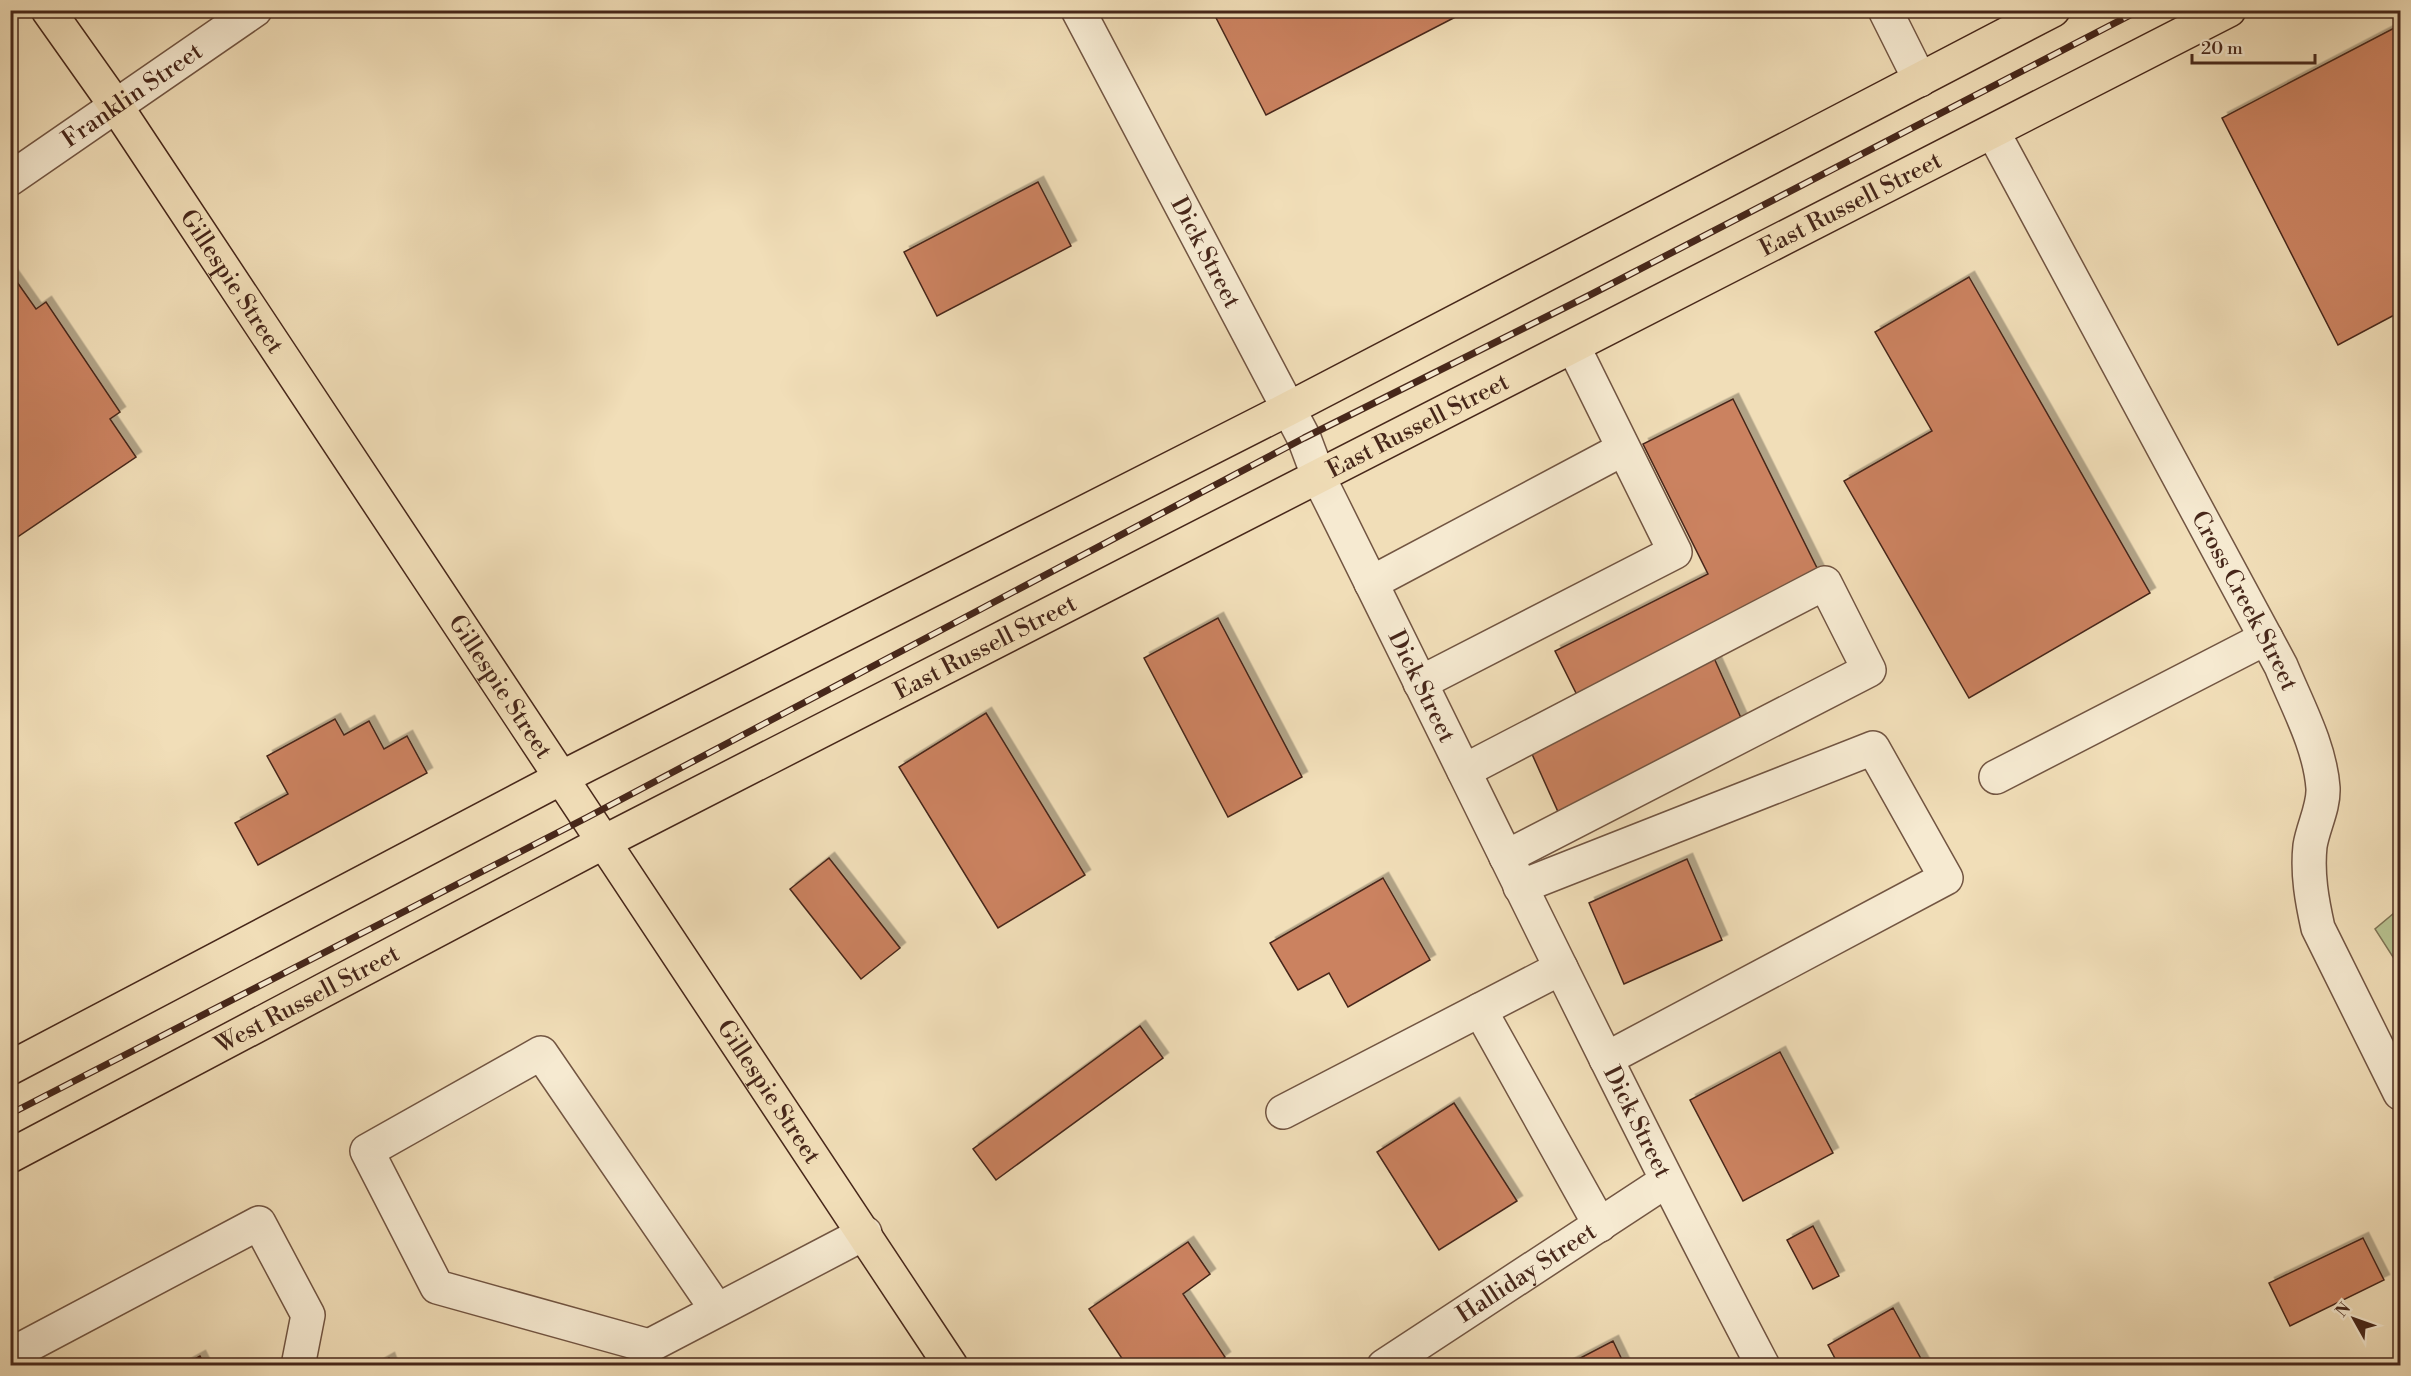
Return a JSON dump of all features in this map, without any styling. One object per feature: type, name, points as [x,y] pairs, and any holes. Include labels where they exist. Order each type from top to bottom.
[{"type":"main road","name":"Gillespie Street","points":[[48,10],[116,106],[951,1365]]},
{"type":"main road","points":[[10,1068],[561,778],[1288,409],[2053,10]]},
{"type":"main road","name":"East Russell Street","points":[[604,842],[1574,348],[2229,10]]},
{"type":"main road","name":"West Russell Street","points":[[10,1156],[604,842]]},
{"type":"street","name":"Franklin Street","points":[[10,179],[255,10]]},
{"type":"street","points":[[1885,10],[1920,80]]},
{"type":"street","name":"Dick Street","points":[[1084,14],[1304,438],[1319,478],[1520,887],[1666,1181],[1763,1365]]},
{"type":"street","name":"Cross Creek Street","points":[[1994,132],[2281,666],[2319,760],[2323,791],[2311,845],[2309,873],[2318,928],[2400,1093]]},
{"type":"street","points":[[1420,682],[1675,552],[1574,348]]},
{"type":"street","points":[[1371,583],[1623,449]]},
{"type":"street","points":[[1464,771],[1825,583],[1869,670],[1506,857]]},
{"type":"street","points":[[1996,777],[2266,638]]},
{"type":"street","points":[[1520,887],[1873,748],[1946,878],[1606,1059]]},
{"type":"street","points":[[1283,1112],[1561,968]]},
{"type":"street","points":[[1480,1010],[1600,1225]]},
{"type":"street","points":[[717,1310],[541,1053],[367,1151],[437,1287],[649,1346],[865,1233]]},
{"type":"street","name":"Halliday Street","points":[[1401,1361],[1666,1181]]},
{"type":"street","points":[[10,1355],[259,1223],[308,1315],[298,1365]]},
{"type":"green space","points":[[2400,908],[2400,968],[2375,929]]},
{"type":"building","points":[[1212,10],[1469,10],[1266,115]]},
{"type":"building","points":[[2400,25],[2400,312],[2338,345],[2222,118]]},
{"type":"building","points":[[1038,182],[1071,246],[937,316],[904,252]]},
{"type":"building","points":[[10,272],[36,309],[46,302],[120,412],[110,419],[136,457],[10,542]]},
{"type":"building","points":[[1969,277],[2150,593],[1969,698],[1844,481],[1932,431],[1875,332]]},
{"type":"building","points":[[1733,399],[1822,578],[1579,699],[1555,651],[1708,574],[1643,444]]},
{"type":"building","points":[[1218,618],[1302,777],[1228,817],[1144,658]]},
{"type":"building","points":[[1714,658],[1746,729],[1559,814],[1527,743]]},
{"type":"building","points":[[986,713],[1085,875],[998,928],[899,767]]},
{"type":"building","points":[[335,719],[344,735],[369,721],[384,749],[407,736],[427,773],[258,865],[235,823],[288,794],[267,756]]},
{"type":"building","points":[[829,858],[900,948],[861,979],[790,889]]},
{"type":"building","points":[[1687,859],[1722,940],[1624,984],[1589,903]]},
{"type":"building","points":[[1383,878],[1430,960],[1348,1007],[1329,973],[1298,990],[1270,943]]},
{"type":"building","points":[[1140,1026],[1163,1058],[996,1180],[973,1149]]},
{"type":"building","points":[[1780,1052],[1833,1153],[1743,1201],[1690,1100]]},
{"type":"building","points":[[1454,1103],[1517,1201],[1439,1250],[1377,1152]]},
{"type":"building","points":[[1813,1226],[1839,1276],[1813,1289],[1787,1240]]},
{"type":"building","points":[[2363,1238],[2384,1280],[2290,1326],[2269,1283]]},
{"type":"building","points":[[1188,1242],[1210,1274],[1183,1294],[1225,1357],[1213,1366],[1127,1366],[1089,1309]]},
{"type":"building","points":[[1893,1308],[1925,1366],[1839,1366],[1828,1345]]},
{"type":"building","points":[[1613,1341],[1625,1366],[1565,1366]]},
{"type":"building","points":[[200,1356],[205,1366],[182,1366]]},
{"type":"building","points":[[389,1358],[392,1366],[375,1366]]},
{"type":"railway","points":[[10,1114],[588,817],[1304,438],[1588,296],[2140,10]]}]
